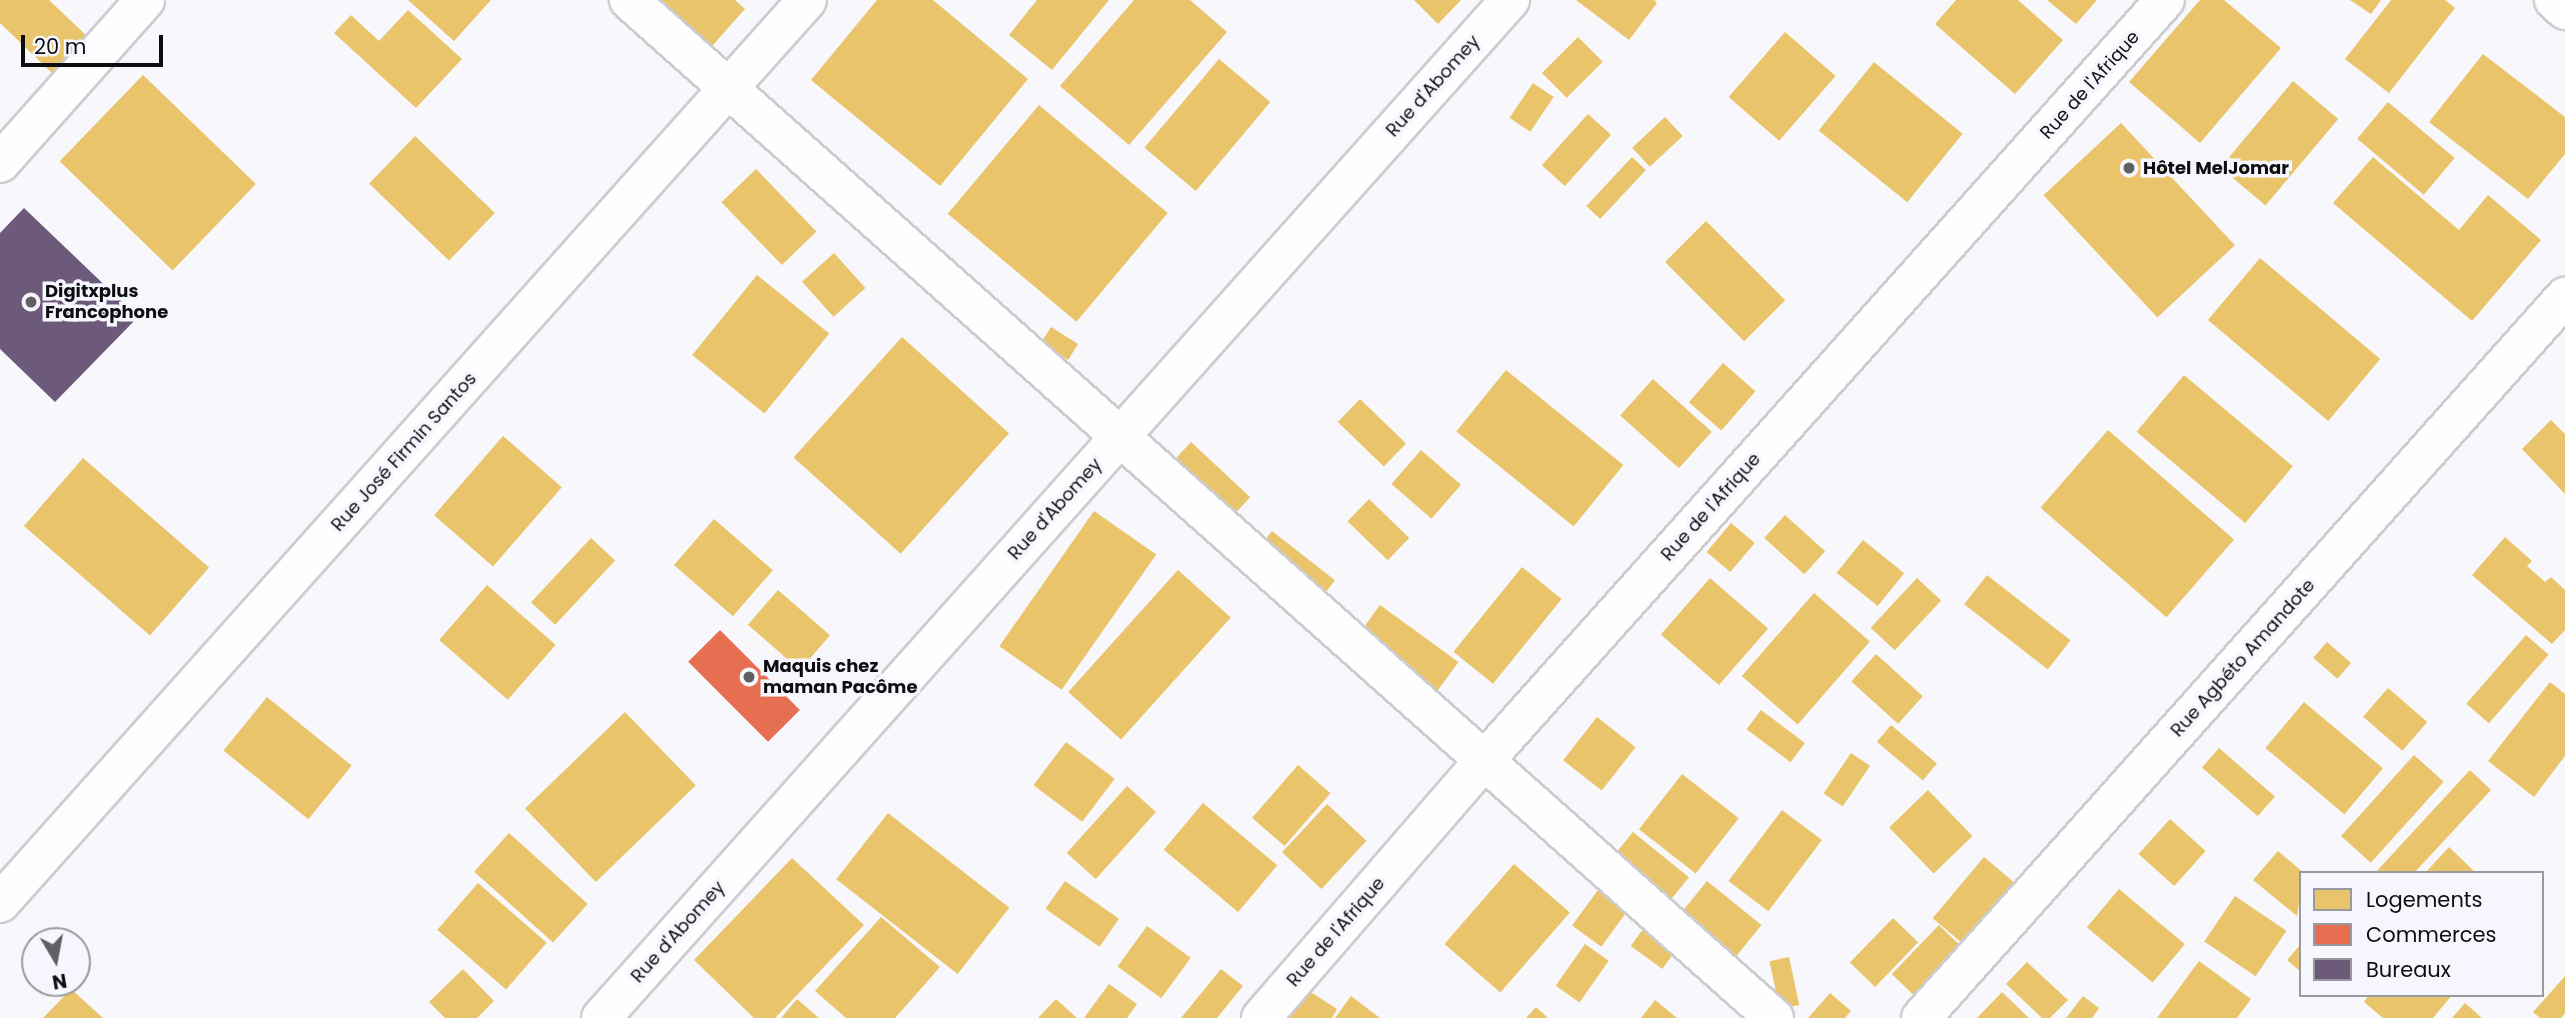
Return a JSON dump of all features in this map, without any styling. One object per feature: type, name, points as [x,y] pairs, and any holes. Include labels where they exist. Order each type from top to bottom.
[{"type":"street","points":[[0,163],[145,0]]},
{"type":"street","points":[[629,0],[1774,1018]]},
{"type":"street","name":"Rue José Firmin Santos","points":[[0,903],[807,0]]},
{"type":"street","name":"Rue d'Abomey","points":[[601,1018],[1510,0]]},
{"type":"street","name":"Rue de l'Afrique","points":[[1261,1018],[1484,761],[2165,0]]},
{"type":"street","points":[[2554,0],[2565,10]]},
{"type":"street","name":"Rue Agbéto Amandote","points":[[1920,1018],[2565,297]]},
{"type":"building: Logements","points":[[0,0],[49,0],[90,39],[55,76],[0,23]]},
{"type":"building: Logements","points":[[408,0],[491,0],[454,41]]},
{"type":"building: Logements","points":[[643,0],[735,0],[745,9],[705,54]]},
{"type":"building: Logements","points":[[877,0],[933,0],[1028,79],[940,186],[811,80]]},
{"type":"building: Logements","points":[[1037,0],[1109,0],[1052,70],[1009,35]]},
{"type":"building: Logements","points":[[1134,0],[1190,0],[1227,32],[1129,145],[1060,86]]},
{"type":"building: Logements","points":[[1414,0],[1461,0],[1438,24]]},
{"type":"building: Logements","points":[[1576,0],[1654,0],[1657,3],[1629,40]]},
{"type":"building: Logements","points":[[1956,0],[2018,0],[2063,40],[2015,94],[1935,24]]},
{"type":"building: Logements","points":[[2047,0],[2097,0],[2076,24]]},
{"type":"building: Logements","points":[[2200,0],[2224,0],[2281,48],[2200,143],[2129,82]]},
{"type":"building: Logements","points":[[2350,0],[2381,0],[2371,14]]},
{"type":"building: Logements","points":[[2391,0],[2445,0],[2455,8],[2389,93],[2345,59]]},
{"type":"building: Logements","points":[[408,10],[462,59],[416,108],[334,33],[351,15],[379,41]]},
{"type":"building: Logements","points":[[1785,32],[1836,76],[1779,141],[1729,97]]},
{"type":"building: Logements","points":[[1578,37],[1603,62],[1567,98],[1542,73]]},
{"type":"building: Logements","points":[[2483,54],[2565,117],[2565,154],[2528,199],[2429,122]]},
{"type":"building: Logements","points":[[1219,59],[1270,102],[1196,191],[1144,148]]},
{"type":"building: Logements","points":[[1874,62],[1963,134],[1907,202],[1819,130]]},
{"type":"building: Logements","points":[[143,75],[256,184],[173,270],[60,161]]},
{"type":"building: Logements","points":[[2293,81],[2338,119],[2266,205],[2220,168]]},
{"type":"building: Logements","points":[[1533,83],[1554,97],[1530,132],[1510,118]]},
{"type":"building: Logements","points":[[2388,102],[2455,158],[2424,195],[2357,139]]},
{"type":"building: Logements","points":[[1039,105],[1168,213],[1076,322],[948,214]]},
{"type":"building: Logements","points":[[1588,114],[1611,135],[1565,186],[1542,165]]},
{"type":"building: Logements","points":[[1665,117],[1683,136],[1650,167],[1632,148]]},
{"type":"building: Logements","points":[[2121,123],[2235,245],[2157,317],[2043,195]]},
{"type":"building: Logements","points":[[415,136],[495,213],[449,261],[369,183]]},
{"type":"building: Logements","points":[[1632,157],[1646,170],[1600,219],[1586,206]]},
{"type":"building: Logements","points":[[2373,157],[2459,230],[2488,195],[2541,240],[2472,321],[2333,203]]},
{"type":"building: Logements","points":[[756,169],[816,232],[782,265],[721,202]]},
{"type":"building: Logements","points":[[1706,221],[1785,300],[1744,341],[1665,262]]},
{"type":"building: Logements","points":[[834,253],[865,288],[833,317],[802,282]]},
{"type":"building: Logements","points":[[2260,258],[2380,359],[2328,421],[2208,320]]},
{"type":"building: Logements","points":[[757,275],[829,334],[764,414],[692,355]]},
{"type":"building: Logements","points":[[1051,327],[1078,344],[1068,360],[1041,343]]},
{"type":"building: Logements","points":[[902,337],[1009,433],[901,554],[794,457]]},
{"type":"building: Logements","points":[[1723,363],[1755,391],[1721,430],[1689,402]]},
{"type":"building: Logements","points":[[1506,370],[1623,465],[1574,526],[1456,431]]},
{"type":"building: Logements","points":[[2184,375],[2293,466],[2245,523],[2136,432]]},
{"type":"building: Logements","points":[[1653,379],[1712,432],[1679,468],[1620,415]]},
{"type":"building: Logements","points":[[1360,399],[1406,443],[1384,466],[1338,422]]},
{"type":"building: Logements","points":[[2551,420],[2565,434],[2565,494],[2522,449]]},
{"type":"building: Logements","points":[[2108,430],[2234,540],[2166,617],[2040,508]]},
{"type":"building: Logements","points":[[503,436],[562,487],[493,566],[434,515]]},
{"type":"building: Logements","points":[[1191,442],[1250,497],[1231,518],[1172,462]]},
{"type":"building: Logements","points":[[1421,450],[1461,485],[1431,519],[1391,484]]},
{"type":"building: Logements","points":[[83,458],[209,568],[150,635],[24,526]]},
{"type":"building: Logements","points":[[1369,499],[1409,538],[1388,560],[1347,521]]},
{"type":"building: Logements","points":[[1094,511],[1156,555],[1062,690],[999,646]]},
{"type":"building: Logements","points":[[1785,515],[1825,551],[1804,574],[1764,538]]},
{"type":"building: Logements","points":[[714,519],[773,570],[733,616],[674,565]]},
{"type":"building: Logements","points":[[1731,523],[1755,543],[1730,572],[1707,552]]},
{"type":"building: Logements","points":[[1272,531],[1335,580],[1314,607],[1251,558]]},
{"type":"building: Logements","points":[[2505,537],[2532,561],[2527,566],[2545,582],[2551,577],[2565,590],[2565,630],[2552,644],[2472,575]]},
{"type":"building: Logements","points":[[591,538],[615,561],[555,625],[531,602]]},
{"type":"building: Logements","points":[[1863,540],[1904,573],[1878,606],[1837,573]]},
{"type":"building: Logements","points":[[1522,567],[1562,599],[1493,684],[1453,652]]},
{"type":"building: Logements","points":[[1178,570],[1231,618],[1121,739],[1068,692]]},
{"type":"building: Logements","points":[[1987,575],[2071,640],[2048,669],[1964,604]]},
{"type":"building: Logements","points":[[1710,578],[1768,629],[1719,685],[1661,635]]},
{"type":"building: Logements","points":[[1917,578],[1941,601],[1895,650],[1871,628]]},
{"type":"building: Logements","points":[[487,585],[556,645],[508,700],[439,640]]},
{"type":"building: Logements","points":[[778,590],[830,635],[800,670],[748,625]]},
{"type":"building: Logements","points":[[1814,593],[1870,642],[1798,725],[1742,676]]},
{"type":"building: Logements","points":[[1380,605],[1458,662],[1433,698],[1354,641]]},
{"type":"building: Logements","points":[[2526,635],[2549,655],[2489,723],[2466,704]]},
{"type":"building: Logements","points":[[2327,642],[2351,663],[2337,679],[2313,658]]},
{"type":"building: Logements","points":[[1876,654],[1923,696],[1898,724],[1851,681]]},
{"type":"building: Logements","points":[[2550,682],[2565,694],[2565,756],[2534,797],[2488,761]]},
{"type":"building: Logements","points":[[2388,688],[2427,722],[2402,751],[2363,717]]},
{"type":"building: Logements","points":[[267,697],[352,766],[308,819],[224,751]]},
{"type":"building: Logements","points":[[2304,702],[2383,768],[2344,814],[2265,748]]},
{"type":"building: Logements","points":[[1761,710],[1805,743],[1790,762],[1747,729]]},
{"type":"building: Logements","points":[[625,712],[696,785],[596,882],[525,809]]},
{"type":"building: Logements","points":[[1597,717],[1636,747],[1602,791],[1563,760]]},
{"type":"building: Logements","points":[[1891,725],[1937,764],[1923,780],[1877,742]]},
{"type":"building: Logements","points":[[1066,742],[1115,779],[1082,822],[1034,785]]},
{"type":"building: Logements","points":[[2219,748],[2275,797],[2258,816],[2202,768]]},
{"type":"building: Logements","points":[[1851,753],[1870,766],[1843,806],[1824,794]]},
{"type":"building: Logements","points":[[2414,755],[2444,782],[2371,863],[2341,836]]},
{"type":"building: Logements","points":[[1298,765],[1330,793],[1285,846],[1252,818]]},
{"type":"building: Logements","points":[[2470,770],[2491,790],[2416,871],[2377,871]]},
{"type":"building: Logements","points":[[1682,774],[1739,818],[1696,873],[1639,829]]},
{"type":"building: Logements","points":[[1127,786],[1156,812],[1096,879],[1067,853]]},
{"type":"building: Logements","points":[[1928,790],[1972,836],[1934,874],[1889,828]]},
{"type":"building: Logements","points":[[1203,803],[1277,865],[1238,912],[1164,850]]},
{"type":"building: Logements","points":[[1327,804],[1366,841],[1321,889],[1282,852]]},
{"type":"building: Logements","points":[[1782,810],[1822,840],[1768,911],[1728,881]]},
{"type":"building: Logements","points":[[888,813],[1009,908],[958,974],[836,879]]},
{"type":"building: Logements","points":[[2170,819],[2206,851],[2174,886],[2139,854]]},
{"type":"building: Logements","points":[[1633,832],[1689,877],[1671,899],[1615,854]]},
{"type":"building: Logements","points":[[509,833],[588,904],[553,943],[474,872]]},
{"type":"building: Logements","points":[[2449,847],[2474,871],[2427,871]]},
{"type":"building: Logements","points":[[2278,851],[2302,871],[2299,871],[2297,916],[2253,880]]},
{"type":"building: Logements","points":[[1984,857],[2018,886],[1967,947],[1933,918]]},
{"type":"building: Logements","points":[[792,858],[864,925],[775,1018],[754,1018],[694,960]]},
{"type":"building: Logements","points":[[1514,864],[1570,913],[1500,993],[1444,944]]},
{"type":"building: Logements","points":[[1065,881],[1119,919],[1100,947],[1045,909]]},
{"type":"building: Logements","points":[[1707,881],[1761,925],[1736,956],[1682,912]]},
{"type":"building: Logements","points":[[478,883],[547,943],[506,989],[437,930]]},
{"type":"building: Logements","points":[[2119,889],[2185,944],[2153,983],[2087,927]]},
{"type":"building: Logements","points":[[1598,890],[1627,911],[1601,947],[1572,926]]},
{"type":"building: Logements","points":[[2235,896],[2286,931],[2256,976],[2204,942]]},
{"type":"building: Logements","points":[[881,917],[940,967],[895,1018],[846,1018],[815,991]]},
{"type":"building: Logements","points":[[1893,918],[1918,942],[1875,987],[1850,963]]},
{"type":"building: Logements","points":[[1646,925],[1678,948],[1662,969],[1631,946]]},
{"type":"building: Logements","points":[[1939,925],[1965,950],[1918,999],[1892,974]]},
{"type":"building: Logements","points":[[1147,926],[1191,958],[1161,998],[1118,966]]},
{"type":"building: Logements","points":[[1585,944],[1609,961],[1580,1002],[1556,986]]},
{"type":"building: Logements","points":[[2299,946],[2299,970],[2287,960]]},
{"type":"building: Logements","points":[[1789,957],[1799,1005],[1780,1009],[1769,961]]},
{"type":"building: Logements","points":[[2199,961],[2251,999],[2237,1018],[2157,1018]]},
{"type":"building: Logements","points":[[2027,962],[2068,1000],[2050,1018],[2042,1018],[2006,984]]},
{"type":"building: Logements","points":[[463,969],[494,1001],[477,1018],[445,1018],[429,1002]]},
{"type":"building: Logements","points":[[1221,969],[1243,986],[1217,1018],[1181,1018]]},
{"type":"building: Logements","points":[[2565,976],[2565,1013],[2561,1018],[2540,1018],[2533,1012]]},
{"type":"building: Logements","points":[[1109,984],[1137,1004],[1127,1018],[1084,1018]]},
{"type":"building: Logements","points":[[1306,989],[1337,1009],[1332,1018],[1287,1018]]},
{"type":"building: Logements","points":[[2002,992],[2029,1018],[1977,1018]]},
{"type":"building: Logements","points":[[1830,993],[1851,1011],[1845,1018],[1808,1018]]},
{"type":"building: Logements","points":[[1351,996],[1380,1018],[1335,1018]]},
{"type":"building: Logements","points":[[2083,996],[2099,1008],[2092,1018],[2066,1018]]},
{"type":"building: Logements","points":[[63,997],[80,997],[103,1018],[43,1018]]},
{"type":"building: Logements","points":[[2368,997],[2450,997],[2433,1018],[2383,1018],[2364,1002]]},
{"type":"building: Logements","points":[[797,999],[819,1018],[781,1018]]},
{"type":"building: Logements","points":[[1056,999],[1077,1018],[1038,1018]]},
{"type":"building: Logements","points":[[1655,1000],[1677,1018],[1641,1018]]},
{"type":"building: Logements","points":[[2465,1003],[2482,1018],[2452,1018]]},
{"type":"building: Logements","points":[[1536,1007],[1548,1018],[1526,1018]]},
{"type":"building: Commerces","points":[[720,630],[800,710],[768,742],[688,662]]},
{"type":"building: Bureaux","points":[[24,208],[138,317],[55,402],[0,349],[0,233]]},
{"type":"place","name":"Hôtel MelJomar","points":[[2129,168]]},
{"type":"place","name":"Digitxplus Francophone","points":[[31,302]]},
{"type":"place","name":"Maquis chez maman Pacôme","points":[[749,677]]}]
